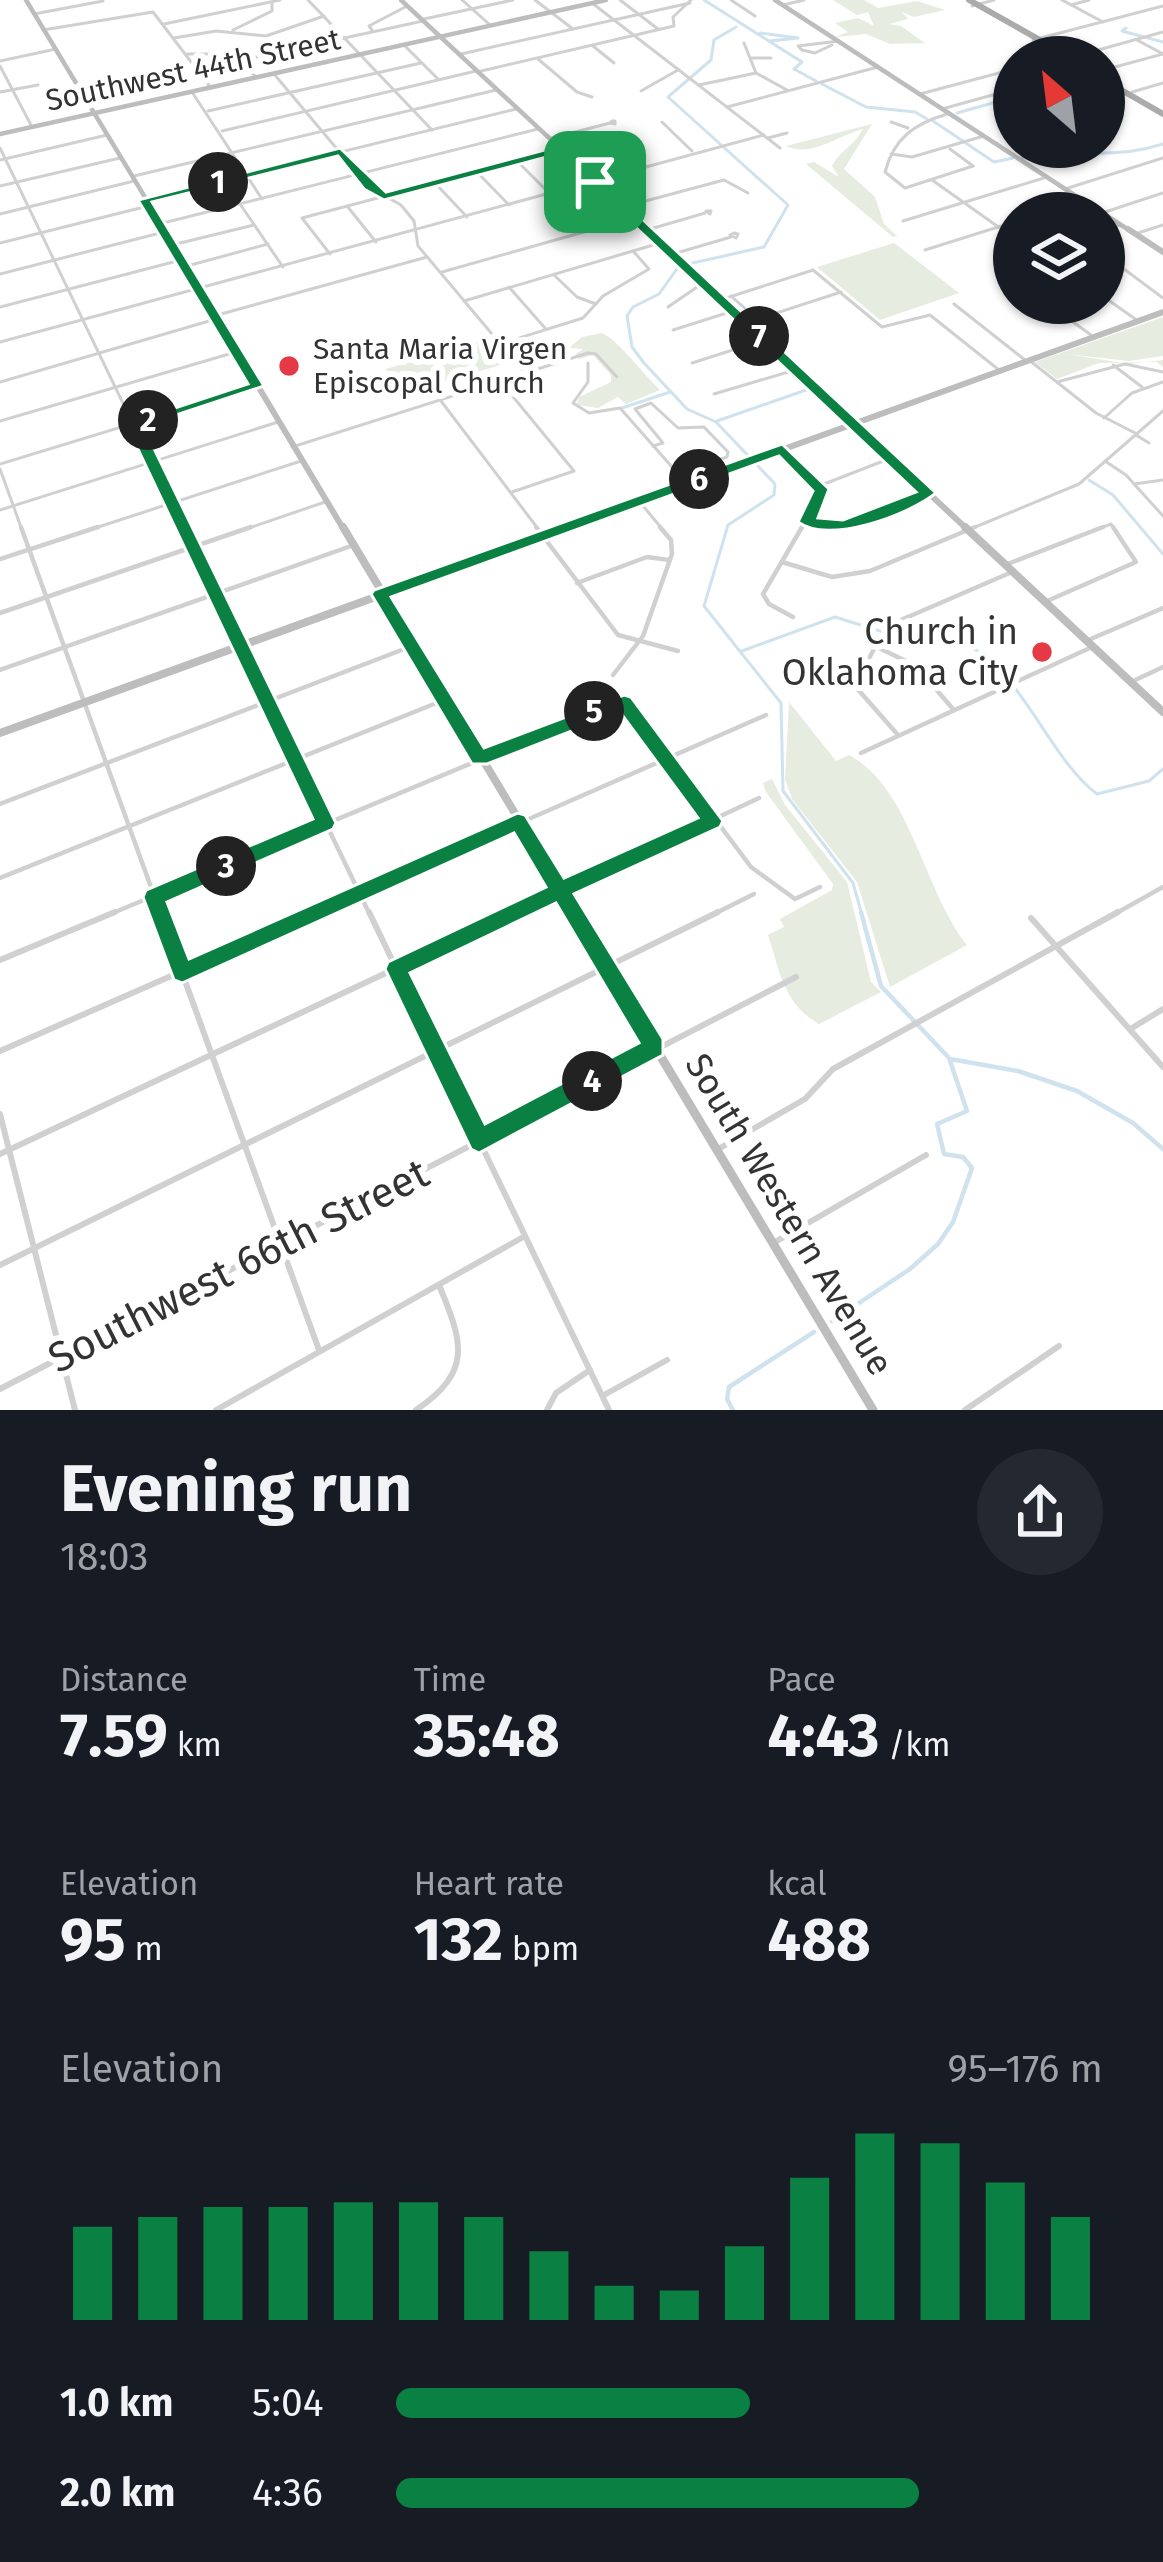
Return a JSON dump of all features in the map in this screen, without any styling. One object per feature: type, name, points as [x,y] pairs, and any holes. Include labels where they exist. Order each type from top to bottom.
[{"type":"main road","name":"South Western Avenue","points":[[26,0],[873,1410]]},
{"type":"main road","name":"Southwest 44th Street","points":[[0,134],[606,0]]},
{"type":"main road","points":[[775,0],[1070,192]]},
{"type":"main road","points":[[970,2],[1029,36]]},
{"type":"main road","points":[[404,3],[1163,712]]},
{"type":"main road","points":[[1125,88],[1163,111]]},
{"type":"main road","points":[[1125,88],[1163,111]]},
{"type":"main road","points":[[1125,227],[1163,252]]},
{"type":"main road","points":[[0,733],[1163,313]]},
{"type":"street","points":[[34,14],[103,0]]},
{"type":"street","points":[[164,24],[280,0]]},
{"type":"street","points":[[308,0],[432,130]]},
{"type":"street","points":[[374,32],[370,24],[415,0]]},
{"type":"street","points":[[462,0],[491,26]]},
{"type":"street","points":[[242,60],[513,0]]},
{"type":"street","points":[[535,0],[573,29]]},
{"type":"street","points":[[620,0],[657,30]]},
{"type":"street","points":[[731,0],[755,16]]},
{"type":"street","points":[[783,5],[804,0]]},
{"type":"street","points":[[970,2],[994,0]]},
{"type":"street","points":[[1061,0],[1103,22]]},
{"type":"street","points":[[1071,5],[1090,0]]},
{"type":"street","points":[[1151,0],[1163,6]]},
{"type":"street","points":[[229,32],[272,11],[272,2]]},
{"type":"street","points":[[459,55],[691,2]]},
{"type":"street","points":[[222,131],[676,25],[673,17],[691,2]]},
{"type":"street","points":[[592,3],[780,148]]},
{"type":"street","points":[[1051,36],[1163,6]]},
{"type":"street","points":[[44,30],[148,11],[164,24],[211,88]]},
{"type":"street","points":[[174,38],[229,32],[266,36],[324,16]]},
{"type":"street","points":[[648,46],[657,30]]},
{"type":"street","points":[[1125,43],[1163,32]]},
{"type":"street","points":[[1136,40],[1163,54]]},
{"type":"street","points":[[834,42],[830,49],[815,53],[799,46],[834,42]]},
{"type":"street","points":[[745,43],[756,73]]},
{"type":"street","points":[[404,45],[439,80]]},
{"type":"street","points":[[593,46],[614,63]]},
{"type":"street","points":[[32,127],[0,63],[56,50]]},
{"type":"street","points":[[187,54],[219,51],[242,60],[256,78]]},
{"type":"street","points":[[1125,68],[1163,54]]},
{"type":"street","points":[[751,58],[771,58]]},
{"type":"street","points":[[538,59],[578,92],[592,97]]},
{"type":"street","points":[[208,111],[421,63]]},
{"type":"street","points":[[728,106],[878,67]]},
{"type":"street","points":[[641,92],[680,71]]},
{"type":"street","points":[[699,85],[756,73],[789,91]]},
{"type":"street","points":[[274,74],[358,174],[401,206],[427,257],[524,372]]},
{"type":"street","points":[[920,94],[993,75]]},
{"type":"street","points":[[1132,92],[1163,83]]},
{"type":"street","points":[[0,92],[38,85]]},
{"type":"street","points":[[0,214],[496,90]]},
{"type":"street","points":[[192,92],[222,131],[230,154],[262,199]]},
{"type":"street","points":[[942,109],[993,95]]},
{"type":"street","points":[[0,244],[516,109]]},
{"type":"street","points":[[946,147],[974,166],[902,188],[885,172],[898,136],[950,114]]},
{"type":"street","points":[[662,122],[694,152]]},
{"type":"street","points":[[891,122],[908,128]]},
{"type":"street","points":[[549,139],[610,123]]},
{"type":"street","points":[[159,224],[538,129]]},
{"type":"street","points":[[0,342],[595,182],[711,146],[788,133]]},
{"type":"street","points":[[2,159],[107,136]]},
{"type":"street","points":[[891,154],[912,157],[984,136]]},
{"type":"street","points":[[0,148],[609,1410]]},
{"type":"street","points":[[329,254],[302,218],[560,150]]},
{"type":"street","points":[[0,186],[120,158]]},
{"type":"street","points":[[1065,189],[1163,158]]},
{"type":"street","points":[[517,161],[550,194]]},
{"type":"street","points":[[477,172],[509,205]]},
{"type":"street","points":[[903,221],[1047,177]]},
{"type":"street","points":[[621,207],[724,180],[748,193]]},
{"type":"street","points":[[932,180],[993,223]]},
{"type":"street","points":[[435,183],[466,217]]},
{"type":"street","points":[[1125,206],[1163,193]]},
{"type":"street","points":[[240,204],[284,267]]},
{"type":"street","points":[[347,206],[376,242]]},
{"type":"street","points":[[646,230],[705,213]]},
{"type":"street","points":[[440,272],[633,218]]},
{"type":"street","points":[[172,245],[254,225]]},
{"type":"street","points":[[1136,234],[1163,225]]},
{"type":"street","points":[[925,250],[993,229]]},
{"type":"street","points":[[0,274],[164,232]]},
{"type":"street","points":[[675,257],[731,237]]},
{"type":"street","points":[[464,301],[660,243]]},
{"type":"street","points":[[0,308],[268,244]]},
{"type":"street","points":[[500,344],[583,318],[649,269],[633,251]]},
{"type":"street","points":[[0,382],[427,257]]},
{"type":"street","points":[[720,300],[813,270],[882,327],[931,315],[1000,371]]},
{"type":"street","points":[[1125,270],[1163,298]]},
{"type":"street","points":[[554,274],[577,297],[596,304]]},
{"type":"street","points":[[668,307],[703,284]]},
{"type":"street","points":[[509,287],[548,330]]},
{"type":"street","points":[[746,323],[841,292]]},
{"type":"street","points":[[731,296],[758,320]]},
{"type":"street","points":[[954,304],[1104,418],[1149,442]]},
{"type":"street","points":[[674,330],[733,311]]},
{"type":"street","points":[[1125,312],[1138,321]]},
{"type":"street","points":[[1076,324],[1094,337]]},
{"type":"street","points":[[692,363],[764,340]]},
{"type":"street","points":[[0,421],[236,352]]},
{"type":"street","points":[[292,446],[593,353],[616,377]]},
{"type":"street","points":[[588,363],[588,382],[573,403],[589,413],[617,406],[687,484]]},
{"type":"street","points":[[1057,382],[1113,365],[1152,364],[1163,372]]},
{"type":"street","points":[[1113,365],[1144,388]]},
{"type":"street","points":[[714,394],[795,370]]},
{"type":"street","points":[[502,382],[574,471],[511,493]]},
{"type":"street","points":[[1104,418],[1144,388],[1163,382]]},
{"type":"street","points":[[256,386],[0,467],[319,1350]]},
{"type":"street","points":[[441,401],[618,635],[678,650]]},
{"type":"street","points":[[653,446],[663,443],[636,408],[656,404],[678,428],[704,427],[728,452],[727,457],[678,474]]},
{"type":"street","points":[[782,562],[832,577],[855,576],[1078,484],[1163,411]]},
{"type":"street","points":[[0,510],[278,422]]},
{"type":"street","points":[[782,450],[819,486],[820,500],[764,599],[793,617]]},
{"type":"street","points":[[819,486],[891,458]]},
{"type":"street","points":[[0,560],[301,461]]},
{"type":"street","points":[[1105,461],[1163,516]]},
{"type":"street","points":[[1134,484],[1163,480]]},
{"type":"street","points":[[806,522],[844,526],[928,493]]},
{"type":"street","points":[[613,676],[626,667],[640,641],[669,560],[671,540],[639,501]]},
{"type":"street","points":[[0,613],[326,502]]},
{"type":"street","points":[[854,685],[894,622],[1107,523],[1136,562],[1045,602]]},
{"type":"street","points":[[0,670],[352,546]]},
{"type":"street","points":[[577,583],[647,557],[669,560]]},
{"type":"street","points":[[861,753],[1163,608]]},
{"type":"street","points":[[0,804],[412,646]]},
{"type":"street","points":[[875,646],[908,660],[954,710]]},
{"type":"street","points":[[791,658],[854,685],[898,735]]},
{"type":"street","points":[[1130,682],[1163,668]]},
{"type":"street","points":[[0,878],[444,700]]},
{"type":"street","points":[[0,960],[479,758],[624,703],[751,867],[795,898],[820,886]]},
{"type":"street","points":[[0,1051],[766,716]]},
{"type":"street","points":[[4,1152],[759,798]]},
{"type":"street","points":[[717,1150],[805,1099],[832,1070],[1163,887]]},
{"type":"street","points":[[0,1265],[754,895]]},
{"type":"street","points":[[1031,918],[1163,1067]]},
{"type":"street","name":"Southwest 66th Street","points":[[0,1388],[796,977]]},
{"type":"street","points":[[1130,1029],[1163,1009]]},
{"type":"street","points":[[0,1114],[4,1152],[75,1410]]},
{"type":"street","points":[[773,1243],[926,1155]]},
{"type":"street","points":[[216,1410],[525,1236]]},
{"type":"street","points":[[416,1410],[446,1385],[462,1353],[462,1341],[439,1285]]},
{"type":"street","points":[[965,1410],[1060,1346]]},
{"type":"street","points":[[602,1396],[668,1360]]},
{"type":"street","points":[[547,1410],[556,1393],[590,1370]]},
{"type":"shaded area","points":[[833,0],[864,0],[878,8],[917,1],[945,10],[914,17],[902,12],[908,19],[889,24],[901,26],[925,43],[890,44],[866,34],[835,37],[848,32],[835,23],[858,18],[874,26],[868,12],[857,15]]},
{"type":"shaded area","points":[[872,124],[844,169],[875,197],[884,224],[897,236],[893,237],[806,164],[814,162],[839,177],[832,166],[863,129],[815,147],[786,146]]},
{"type":"shaded area","points":[[894,243],[959,293],[880,320],[817,267]]},
{"type":"shaded area","points":[[1163,317],[1163,356],[1129,361],[1066,354],[1121,363],[1099,363],[1057,379],[1035,362]]},
{"type":"shaded area","points":[[602,333],[660,390],[626,404],[618,397],[598,408],[577,405],[579,397],[611,382],[611,375],[593,355],[579,359],[575,355],[583,349],[569,348],[582,337]]},
{"type":"shaded area","points":[[491,337],[512,361],[404,395],[386,369]]},
{"type":"shaded area","points":[[789,702],[836,761],[849,755],[888,791],[967,945],[890,987],[857,882],[792,799],[785,779]]},
{"type":"shaded area","points":[[772,779],[785,805],[847,882],[871,982],[881,992],[819,1024],[791,997],[768,935],[784,927],[780,919],[832,890],[833,884],[766,792],[763,783]]},
{"type":"waterway","points":[[704,0],[802,62],[794,69],[816,81]]},
{"type":"waterway","points":[[736,27],[714,40],[711,60],[668,97],[788,205],[764,247],[679,266],[659,294],[633,307],[627,316],[632,347],[644,363],[687,409],[716,422],[775,484],[774,495],[728,525],[704,606],[781,703],[783,791],[853,883],[862,915]]},
{"type":"waterway","points":[[1126,28],[1122,31],[1163,42]]},
{"type":"waterway","points":[[760,33],[798,38],[770,41]]},
{"type":"waterway","points":[[822,84],[866,107],[915,112],[927,119]]},
{"type":"waterway","points":[[957,113],[993,103]]},
{"type":"waterway","points":[[933,121],[993,161]]},
{"type":"waterway","points":[[1125,152],[1163,144]]},
{"type":"waterway","points":[[717,421],[809,389]]},
{"type":"waterway","points":[[622,408],[670,392]]},
{"type":"waterway","points":[[1089,480],[1113,495],[1163,554]]},
{"type":"waterway","points":[[742,651],[835,617],[880,631]]},
{"type":"waterway","points":[[886,633],[922,644],[955,641],[980,653],[1016,689],[1063,758],[1097,794],[1149,781],[1163,769]]},
{"type":"waterway","points":[[861,912],[881,986],[950,1059],[1018,1071],[1077,1091],[1133,1123],[1163,1149]]},
{"type":"waterway","points":[[832,1321],[910,1269],[938,1244],[953,1222],[972,1168],[963,1157],[944,1154],[937,1124],[967,1111],[950,1061]]},
{"type":"waterway","points":[[733,1410],[727,1399],[729,1387],[814,1332]]},
{"type":"place","name":"Santa Maria Virgen Episcopal Church","points":[[289,366]]},
{"type":"place","name":"Church in Oklahoma City","points":[[1042,652]]},
{"type":"route","points":[[595,182],[560,150],[384,196],[369,187],[340,152],[145,200],[256,386],[134,424],[326,823],[154,897],[182,973],[518,822],[560,890],[655,1047],[479,1140],[396,969],[468,933],[494,922],[548,896],[560,890],[568,886],[713,821],[624,703],[479,758],[380,594],[782,450],[821,489],[820,500],[806,522],[844,526],[928,493],[595,182]]}]
